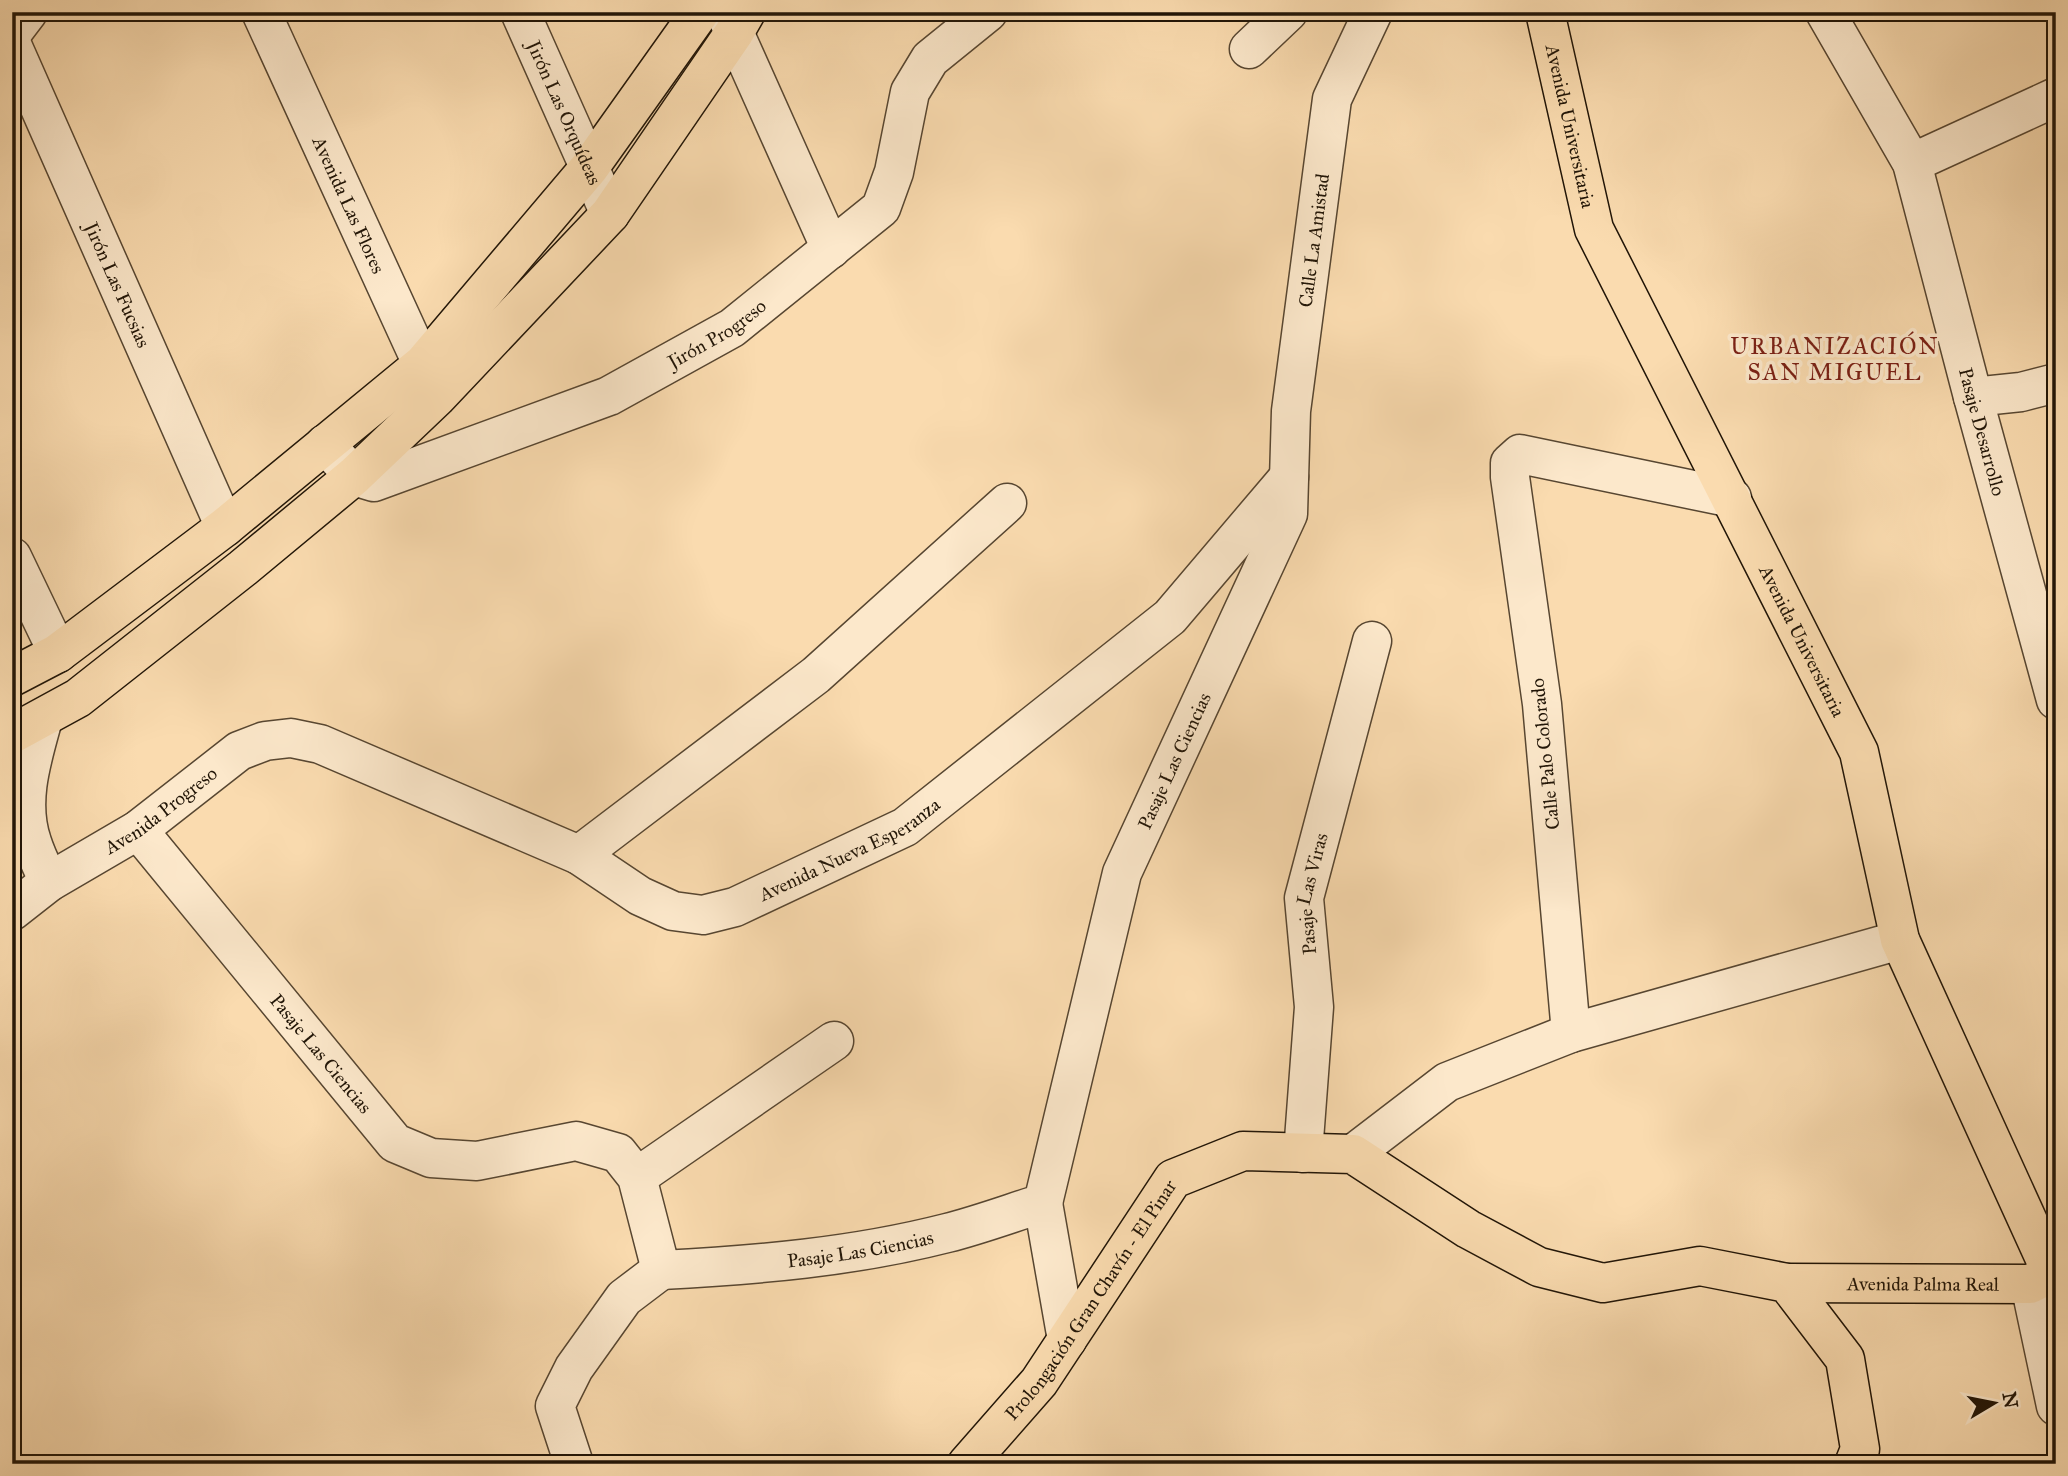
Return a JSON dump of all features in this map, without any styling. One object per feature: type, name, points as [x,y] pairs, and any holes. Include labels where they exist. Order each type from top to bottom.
[{"type":"main road","points":[[27,726],[78,698],[243,568],[354,476],[430,380],[589,168],[700,12]]},
{"type":"main road","name":"Avenida Universitaria","points":[[1545,12],[1594,229],[1859,752],[1900,940],[2046,1276]]},
{"type":"main road","points":[[12,677],[58,653],[225,527],[325,444],[430,380],[610,214],[735,19]]},
{"type":"main road","name":"Prolongación Gran Chavín - El Pinar","points":[[967,1464],[1039,1382],[1173,1179],[1243,1151],[1353,1154]]},
{"type":"main road","points":[[1353,1154],[1468,1229],[1539,1267],[1603,1283],[1700,1266],[1787,1283],[1845,1359],[1860,1449],[1854,1464]]},
{"type":"main road","name":"Avenida Palma Real","points":[[1787,1283],[2046,1276]]},
{"type":"street","points":[[12,33],[28,12]]},
{"type":"street","name":"Avenida Las Flores","points":[[261,12],[430,380]]},
{"type":"street","name":"Jirón Las Orquídeas","points":[[520,12],[610,214]]},
{"type":"street","name":"Jirón Progreso","points":[[354,476],[373,482],[609,396],[732,328],[881,208],[894,172],[910,92],[930,60],[988,12]]},
{"type":"street","points":[[1250,49],[1288,12]]},
{"type":"street","name":"Calle La Amistad","points":[[1289,477],[1291,411],[1332,99],[1373,12]]},
{"type":"street","name":"Pasaje Desarrollo","points":[[1825,12],[1912,163],[2056,700]]},
{"type":"street","points":[[735,19],[831,249]]},
{"type":"street","name":"Jirón Las Fucsias","points":[[12,45],[23,106],[225,527]]},
{"type":"street","points":[[1912,163],[2056,97]]},
{"type":"street","points":[[1973,397],[2021,392],[2056,383]]},
{"type":"street","points":[[325,444],[354,476]]},
{"type":"street","name":"Calle Palo Colorado","points":[[1571,1033],[1542,704],[1510,463],[1520,454],[1732,498]]},
{"type":"street","name":"Avenida Nueva Esperanza","points":[[320,744],[579,855],[640,896],[673,911],[703,915],[735,907],[905,827],[1170,617],[1289,477]]},
{"type":"street","name":"Pasaje Las Ciencias","points":[[138,830],[395,1143],[431,1158],[477,1161],[576,1141],[618,1153],[637,1177],[661,1270],[751,1265],[854,1252],[947,1233],[1043,1203],[1122,873],[1288,514],[1289,477]]},
{"type":"street","points":[[579,855],[816,675],[1007,503]]},
{"type":"street","points":[[12,557],[58,653]]},
{"type":"street","name":"Pasaje Las Viras","points":[[1303,1153],[1314,1007],[1304,898],[1372,641]]},
{"type":"street","points":[[27,726],[26,811],[31,840],[49,882]]},
{"type":"street","name":"Avenida Progreso","points":[[12,911],[49,882],[138,830],[239,751],[265,741],[291,738],[320,744]]},
{"type":"street","points":[[1353,1154],[1447,1082],[1571,1033],[1900,940]]},
{"type":"street","points":[[637,1177],[834,1041]]},
{"type":"street","points":[[1043,1203],[1067,1340]]},
{"type":"street","points":[[574,1464],[555,1406],[574,1368],[624,1298],[661,1270]]},
{"type":"street","points":[[2046,1276],[2056,1406]]},
{"type":"district","name":"URBANIZACIÓN SAN MIGUEL","points":[[1835,359]]}]
